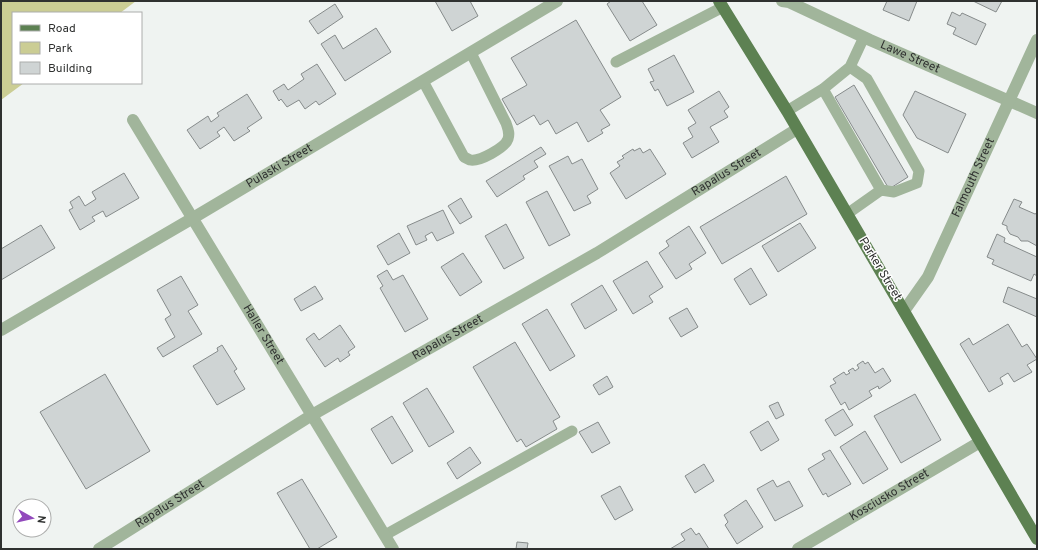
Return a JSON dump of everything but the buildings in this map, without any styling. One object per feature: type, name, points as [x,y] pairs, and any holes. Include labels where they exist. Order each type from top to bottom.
[{"type":"main road","name":"Parker Street","points":[[721,4],[787,111],[1037,539]]},
{"type":"street","name":"Pulaski Street","points":[[1,330],[193,218],[557,1]]},
{"type":"street","name":"Lawe Street","points":[[782,1],[789,2],[864,37],[1037,113]]},
{"type":"street","name":"Falmouth Street","points":[[904,311],[928,277],[1037,40]]},
{"type":"street","name":"Haller Street","points":[[133,120],[393,549]]},
{"type":"street","name":"Rapalus Street","points":[[99,549],[312,415],[597,253],[797,129]]},
{"type":"street","name":"Kosciusko Street","points":[[798,549],[980,442]]},
{"type":"lane","points":[[616,62],[721,4]]},
{"type":"lane","points":[[787,111],[823,89],[850,67],[864,37]]},
{"type":"lane","points":[[423,81],[464,157],[470,160],[480,159],[503,147],[508,140],[509,132],[506,123],[471,53]]},
{"type":"lane","points":[[847,214],[881,190],[894,192],[916,183],[919,171],[867,79],[850,67]]},
{"type":"lane","points":[[823,89],[881,190]]},
{"type":"lane","points":[[385,535],[572,431]]},
{"type":"green space","points":[[1,1],[136,1],[121,12],[12,12],[12,84],[23,84],[1,100]]}]
